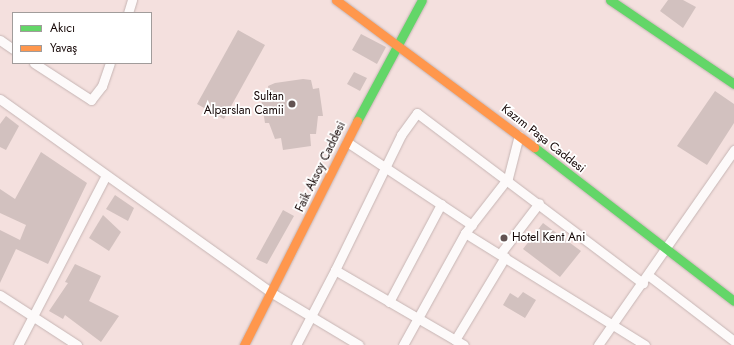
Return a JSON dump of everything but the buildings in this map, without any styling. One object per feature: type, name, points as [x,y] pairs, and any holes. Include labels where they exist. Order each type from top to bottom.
[{"type":"street","points":[[128,12],[132,0]]},
{"type":"street","name":"Kazım Paşa Caddesi","points":[[336,0],[519,135],[734,301]]},
{"type":"street","name":"Faik Aksoy Caddesi","points":[[244,345],[272,293],[396,43],[422,0]]},
{"type":"street","points":[[610,0],[734,84]]},
{"type":"street","points":[[0,40],[12,48]]},
{"type":"street","points":[[36,64],[91,100],[102,86],[110,64]]},
{"type":"street","points":[[0,100],[272,293],[353,343]]},
{"type":"street","points":[[296,345],[335,270],[386,165],[418,112],[508,178],[539,203],[734,341]]},
{"type":"street","points":[[403,345],[466,233],[508,178],[519,135]]},
{"type":"street","points":[[347,142],[386,165],[472,225]]},
{"type":"street","points":[[598,345],[645,279],[664,248],[734,150]]},
{"type":"street","points":[[18,345],[106,175]]},
{"type":"street","points":[[455,340],[502,256],[539,203]]},
{"type":"street","points":[[389,302],[442,204]]},
{"type":"street","points":[[466,233],[614,324],[645,345]]},
{"type":"street","points":[[335,270],[464,345]]},
{"type":"street","points":[[0,294],[77,345]]},
{"type":"traffic: fast","points":[[357,121],[422,0]]},
{"type":"traffic: fast","points":[[610,0],[734,84]]},
{"type":"traffic: fast","points":[[534,147],[734,301]]},
{"type":"traffic: slow","points":[[336,0],[534,147]]},
{"type":"traffic: slow","points":[[244,345],[357,121]]},
{"type":"place","name":"Sultan Alparslan Camii","points":[[292,104]]},
{"type":"place","name":"Hotel Kent Ani","points":[[504,238]]}]
